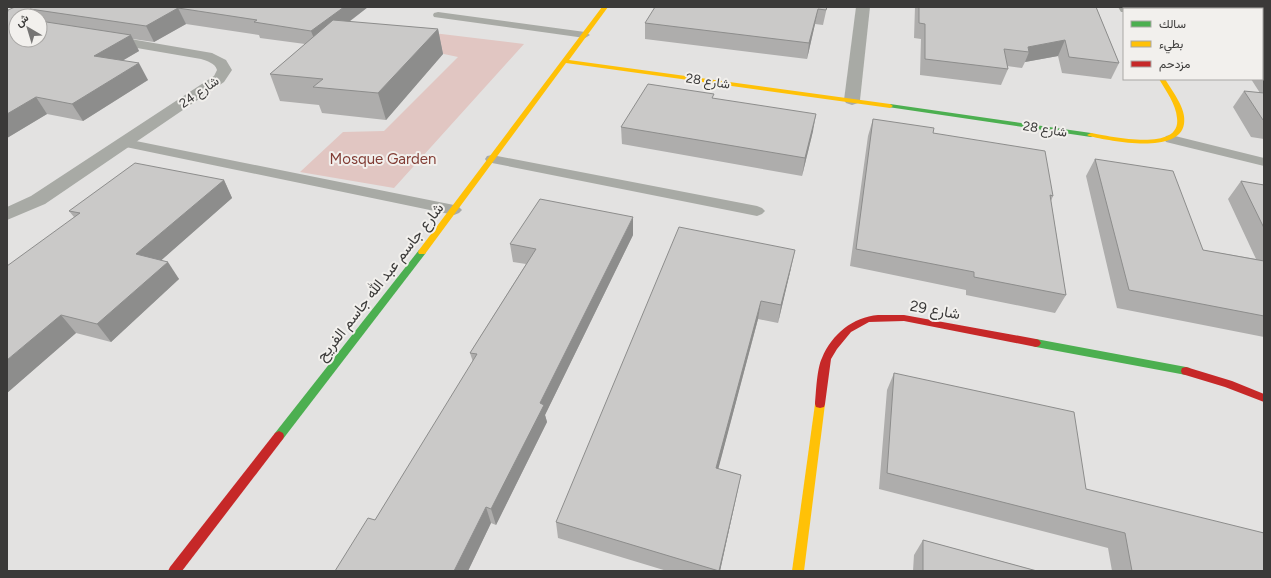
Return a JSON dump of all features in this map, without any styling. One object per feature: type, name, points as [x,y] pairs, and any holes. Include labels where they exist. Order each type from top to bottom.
[{"type":"street","name":"شارع جاسم عبد الله جاسم الفريح","points":[[174,571],[454,210],[605,7]]},
{"type":"street","points":[[852,100],[863,7]]},
{"type":"street","name":"شارع 24","points":[[7,214],[38,200],[126,142],[219,79],[225,70],[224,66],[217,60],[202,55],[94,38]]},
{"type":"street","name":"شارع 28","points":[[565,61],[852,100],[1125,141],[1151,142],[1170,139]]},
{"type":"street","points":[[1163,80],[1181,117],[1180,131],[1170,139]]},
{"type":"street","name":"شارع 29","points":[[798,571],[826,359],[832,345],[848,327],[865,320],[881,316],[904,318],[1181,370],[1228,384],[1264,398]]},
{"type":"lane","points":[[438,15],[584,34]]},
{"type":"lane","points":[[1170,139],[1264,162]]},
{"type":"lane","points":[[126,142],[454,210]]},
{"type":"lane","points":[[492,159],[757,211]]},
{"type":"green space","name":"Mosque Garden","points":[[425,32],[524,44],[394,188],[300,172],[343,132],[384,131],[458,57],[392,43]]},
{"type":"building","points":[[344,7],[311,31],[254,22],[257,20],[178,8],[146,26],[48,12],[48,8],[13,8]]},
{"type":"building","points":[[655,7],[827,7],[826,10],[818,9],[809,43],[645,23]]},
{"type":"building","points":[[919,7],[1096,7],[1119,63],[1069,57],[1065,40],[1028,47],[1029,52],[1004,49],[1008,69],[925,59],[925,24],[919,23]]},
{"type":"building","points":[[1223,7],[1264,7],[1264,65],[1263,8]]},
{"type":"building","points":[[8,10],[8,48],[48,48],[48,22],[131,35],[94,56],[139,63],[72,104],[36,97],[7,114]]},
{"type":"building","points":[[333,20],[438,29],[378,93],[313,87],[323,79],[270,74]]},
{"type":"building","points":[[648,84],[714,94],[712,98],[816,114],[805,158],[621,127]]},
{"type":"building","points":[[1244,91],[1264,93],[1264,120],[1263,120]]},
{"type":"building","points":[[873,119],[934,128],[933,133],[1045,151],[1053,196],[1050,195],[1066,295],[974,277],[974,272],[856,249]]},
{"type":"building","points":[[1095,159],[1173,171],[1203,250],[1264,261],[1264,316],[1129,290]]},
{"type":"building","points":[[135,163],[224,180],[136,254],[168,262],[97,324],[61,315],[7,360],[7,266],[80,213],[69,211]]},
{"type":"building","points":[[1241,181],[1264,185],[1264,228]]},
{"type":"building","points":[[540,199],[633,217],[540,403],[544,405],[491,509],[486,507],[454,571],[335,571],[368,518],[375,520],[477,354],[470,353],[536,249],[510,244]]},
{"type":"building","points":[[679,227],[795,250],[781,305],[761,301],[716,468],[741,475],[719,571],[556,522]]},
{"type":"building","points":[[894,373],[1074,412],[1086,489],[1264,533],[1264,571],[1132,571],[1125,533],[887,473]]},
{"type":"building","points":[[923,540],[1037,571],[923,571]]},
{"type":"traffic: fast","points":[[890,106],[1091,135]]},
{"type":"traffic: fast","points":[[279,436],[422,252]]},
{"type":"traffic: fast","points":[[1036,343],[1186,371]]},
{"type":"traffic: slow","points":[[422,252],[605,7]]},
{"type":"traffic: slow","points":[[565,61],[890,106]]},
{"type":"traffic: slow","points":[[1091,135],[1142,142],[1169,139],[1177,133],[1181,124],[1181,118],[1163,80]]},
{"type":"traffic: slow","points":[[798,571],[820,404]]},
{"type":"traffic: jam","points":[[820,404],[826,359],[833,346],[848,329],[867,319],[904,318],[1036,343]]},
{"type":"traffic: jam","points":[[1186,371],[1228,384],[1264,398]]},
{"type":"traffic: jam","points":[[174,571],[279,436]]}]
